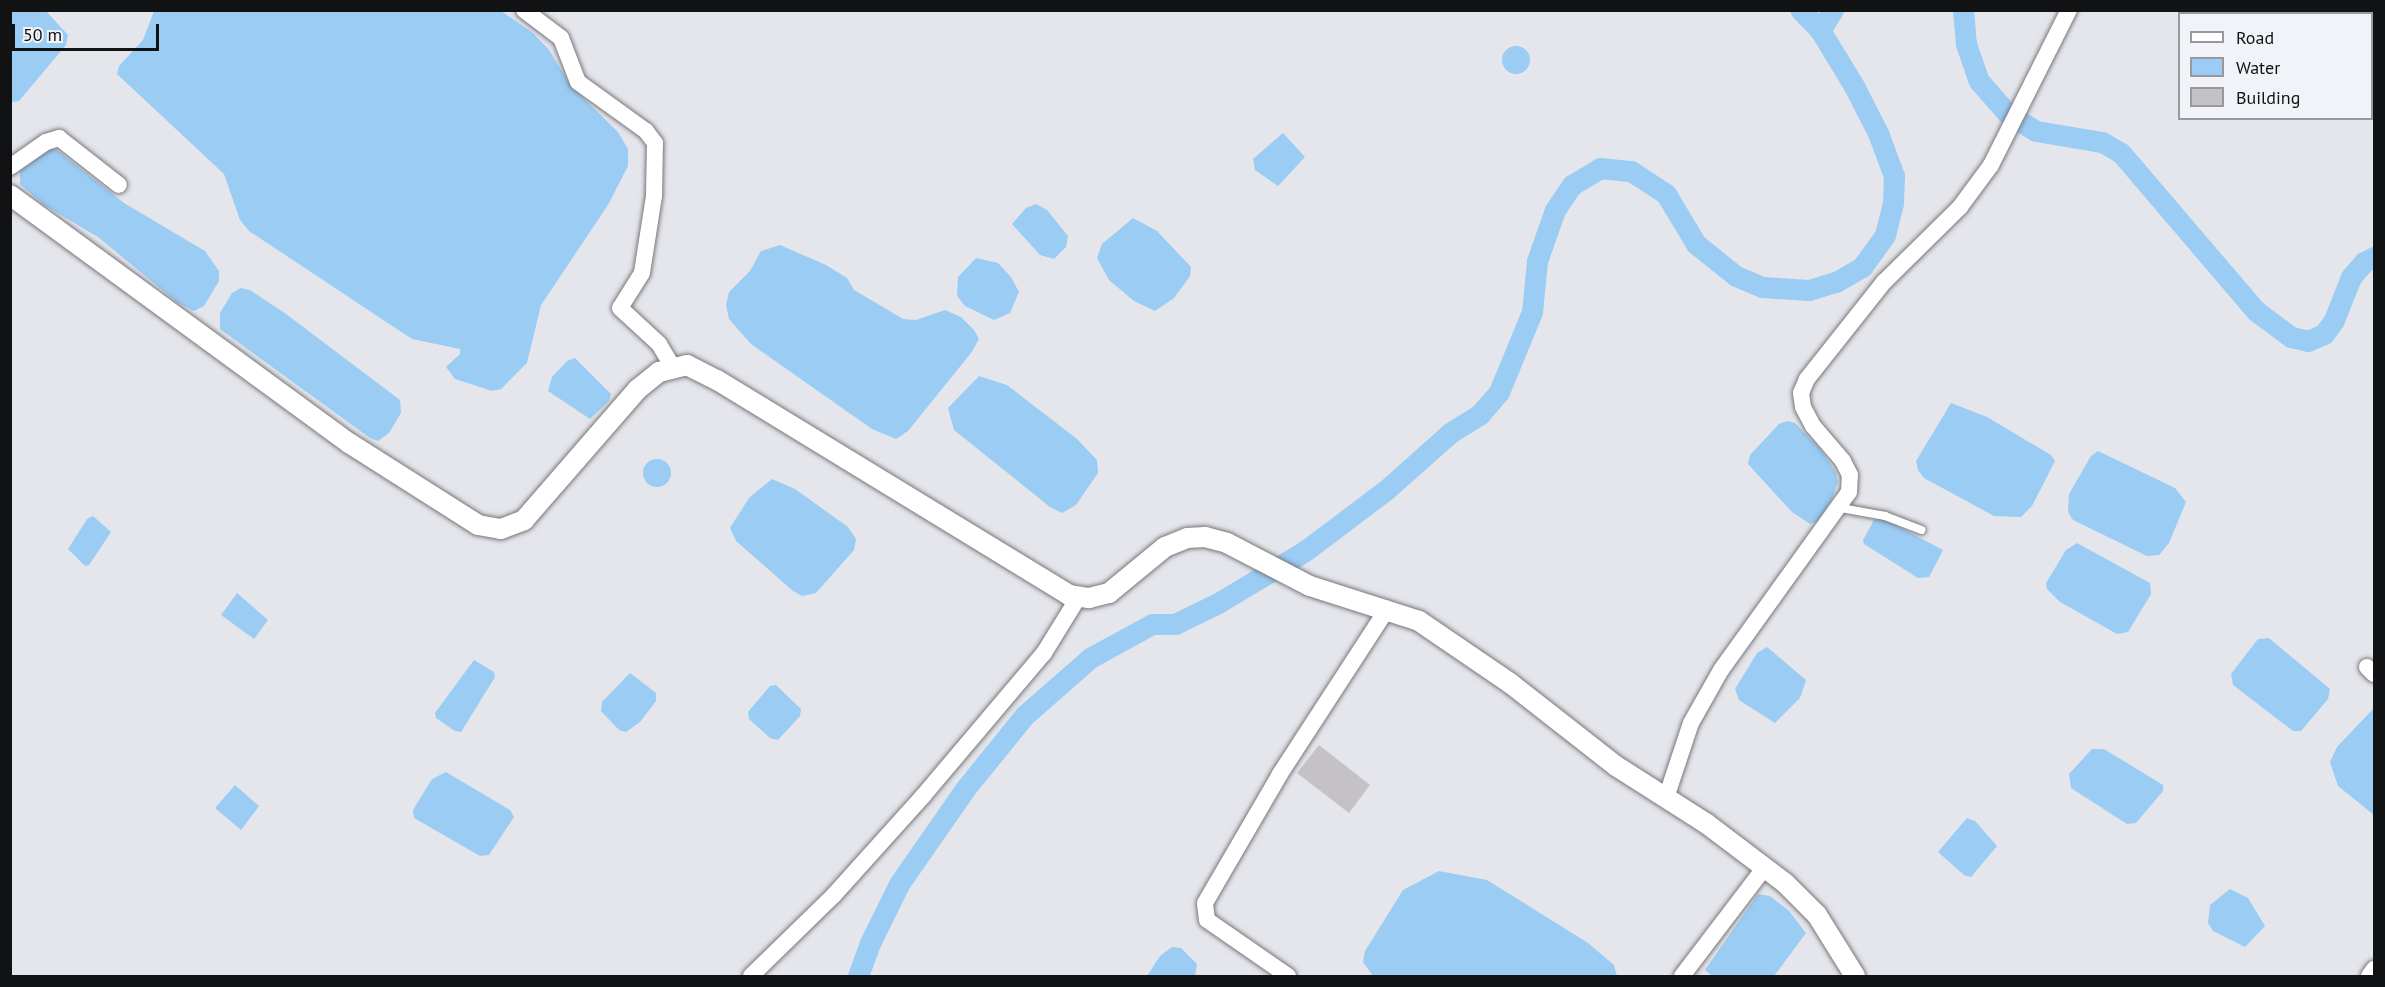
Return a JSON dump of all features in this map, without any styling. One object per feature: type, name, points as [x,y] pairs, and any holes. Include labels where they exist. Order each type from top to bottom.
[{"type":"street","points":[[524,10],[561,38],[578,82],[646,131],[655,143],[654,196],[642,273],[620,308],[659,344],[672,366]]},
{"type":"street","points":[[1666,798],[1690,723],[1720,670],[1841,508],[1849,492],[1850,475],[1803,407],[1801,393],[1807,379],[1884,282],[1960,207],[1991,165],[2042,68],[2069,10]]},
{"type":"street","points":[[10,167],[46,141],[59,138],[119,185]]},
{"type":"street","points":[[10,195],[350,444],[448,510],[491,529],[510,528],[524,520],[638,389],[672,366],[687,365],[703,372],[1044,583],[1078,598],[1109,592],[1177,540],[1205,537],[1240,550],[1299,580],[1387,609],[1440,633],[1588,745],[1766,867],[1817,915],[1855,976]]},
{"type":"street","points":[[751,976],[834,895],[923,796],[1044,653],[1078,598]]},
{"type":"street","points":[[1288,976],[1207,920],[1205,903],[1280,774],[1387,609]]},
{"type":"street","points":[[1682,976],[1766,867]]},
{"type":"street","points":[[2369,976],[2374,969]]},
{"type":"lane","points":[[1841,508],[1885,516],[1921,530]]},
{"type":"water","points":[[11,10],[46,11],[68,35],[66,45],[19,101],[11,102]]},
{"type":"water","points":[[154,11],[501,11],[533,33],[549,50],[571,86],[618,132],[628,149],[628,166],[608,205],[541,305],[527,363],[501,389],[492,391],[455,379],[446,367],[460,354],[460,349],[412,339],[249,231],[240,220],[224,174],[117,74],[119,66],[143,40]]},
{"type":"water","points":[[1516,46],[1526,50],[1530,60],[1526,70],[1516,74],[1506,70],[1502,60],[1506,50]]},
{"type":"water","points":[[1283,133],[1305,157],[1278,186],[1255,170],[1253,159]]},
{"type":"water","points":[[50,149],[57,150],[124,203],[205,251],[219,271],[219,281],[204,306],[194,311],[178,303],[98,237],[44,205],[20,184],[20,171]]},
{"type":"water","points":[[1036,204],[1047,210],[1068,236],[1066,247],[1054,259],[1040,255],[1012,224],[1026,208]]},
{"type":"water","points":[[1133,218],[1157,231],[1191,267],[1190,276],[1174,298],[1155,311],[1134,301],[1109,280],[1097,258],[1102,244]]},
{"type":"water","points":[[780,245],[826,265],[847,278],[854,290],[903,319],[916,320],[945,310],[961,317],[974,330],[979,339],[971,353],[908,431],[896,439],[872,429],[751,344],[729,319],[726,305],[729,292],[750,271],[761,251]]},
{"type":"water","points":[[976,258],[998,263],[1011,277],[1019,292],[1010,313],[994,320],[965,306],[957,296],[958,277]]},
{"type":"water","points":[[241,288],[250,290],[286,314],[400,400],[401,413],[389,433],[378,441],[370,438],[220,329],[220,313],[232,293]]},
{"type":"water","points":[[575,358],[611,394],[609,401],[590,419],[548,391],[552,377],[567,361]]},
{"type":"water","points":[[979,376],[1007,385],[1077,439],[1097,460],[1098,473],[1076,505],[1062,513],[1050,507],[954,430],[948,408]]},
{"type":"water","points":[[1951,403],[1987,417],[2051,455],[2055,461],[2032,506],[2021,517],[1994,516],[1924,478],[1918,470],[1916,461]]},
{"type":"water","points":[[1787,421],[1795,423],[1820,449],[1836,472],[1838,482],[1832,499],[1818,521],[1810,524],[1792,512],[1748,464],[1750,455],[1779,424]]},
{"type":"water","points":[[2098,451],[2175,488],[2186,502],[2169,543],[2159,555],[2147,556],[2073,520],[2068,512],[2069,494],[2091,456]]},
{"type":"water","points":[[657,459],[667,463],[671,473],[667,483],[657,487],[647,483],[643,473],[647,463]]},
{"type":"water","points":[[772,479],[795,489],[848,527],[856,539],[854,550],[816,593],[802,596],[793,591],[736,541],[730,528],[749,498]]},
{"type":"water","points":[[93,516],[111,532],[89,565],[85,566],[68,549],[87,519]]},
{"type":"water","points":[[1882,518],[1943,550],[1929,577],[1918,578],[1864,544],[1863,540],[1874,520]]},
{"type":"water","points":[[2077,543],[2150,583],[2151,594],[2128,632],[2117,634],[2060,602],[2047,589],[2046,583],[2066,550]]},
{"type":"water","points":[[237,593],[268,620],[254,639],[221,615]]},
{"type":"water","points":[[2269,638],[2330,689],[2328,699],[2301,731],[2293,731],[2233,685],[2231,674],[2258,639]]},
{"type":"water","points":[[1767,647],[1806,680],[1800,698],[1775,723],[1739,700],[1735,689],[1757,653]]},
{"type":"water","points":[[474,660],[494,672],[495,677],[461,732],[455,731],[436,718],[435,713]]},
{"type":"water","points":[[630,673],[656,693],[656,701],[640,722],[626,732],[619,730],[601,711],[602,702]]},
{"type":"water","points":[[776,685],[801,709],[800,716],[778,740],[770,738],[749,719],[748,712],[770,686]]},
{"type":"water","points":[[2374,708],[2374,815],[2338,786],[2330,762],[2337,747]]},
{"type":"water","points":[[2092,749],[2104,749],[2163,785],[2163,791],[2136,823],[2127,824],[2071,788],[2069,774]]},
{"type":"water","points":[[446,772],[510,810],[514,817],[489,855],[480,856],[414,818],[413,810],[432,779]]},
{"type":"water","points":[[235,785],[259,806],[241,830],[215,808]]},
{"type":"water","points":[[1967,818],[1975,821],[1997,846],[1971,877],[1964,875],[1938,852]]},
{"type":"water","points":[[1439,871],[1487,880],[1588,943],[1614,965],[1617,976],[1373,976],[1363,962],[1365,951],[1403,890]]},
{"type":"water","points":[[2230,889],[2248,898],[2265,926],[2245,947],[2213,931],[2208,923],[2210,905]]},
{"type":"water","points":[[1758,894],[1770,896],[1789,911],[1806,933],[1774,976],[1712,976],[1705,970]]},
{"type":"water","points":[[1172,947],[1181,948],[1197,964],[1195,976],[1147,976],[1160,956]]},
{"type":"building","points":[[1319,745],[1370,785],[1349,813],[1297,773]]},
{"type":"waterway","points":[[858,976],[870,943],[899,884],[965,789],[1025,715],[1090,658],[1152,624],[1175,624],[1218,603],[1305,551],[1386,490],[1450,433],[1480,414],[1499,392],[1532,312],[1537,261],[1555,210],[1572,185],[1600,168],[1631,171],[1666,194],[1696,244],[1736,276],[1762,287],[1809,290],[1836,282],[1862,267],[1885,235],[1893,203],[1894,176],[1878,133],[1854,86],[1820,30],[1801,10]]},
{"type":"waterway","points":[[1820,30],[1833,10]]},
{"type":"waterway","points":[[1963,10],[1966,44],[1979,81],[2007,113],[2036,131],[2102,142],[2121,153],[2256,311],[2291,337],[2308,341],[2324,334],[2334,320],[2351,277],[2364,262],[2374,257]]}]
